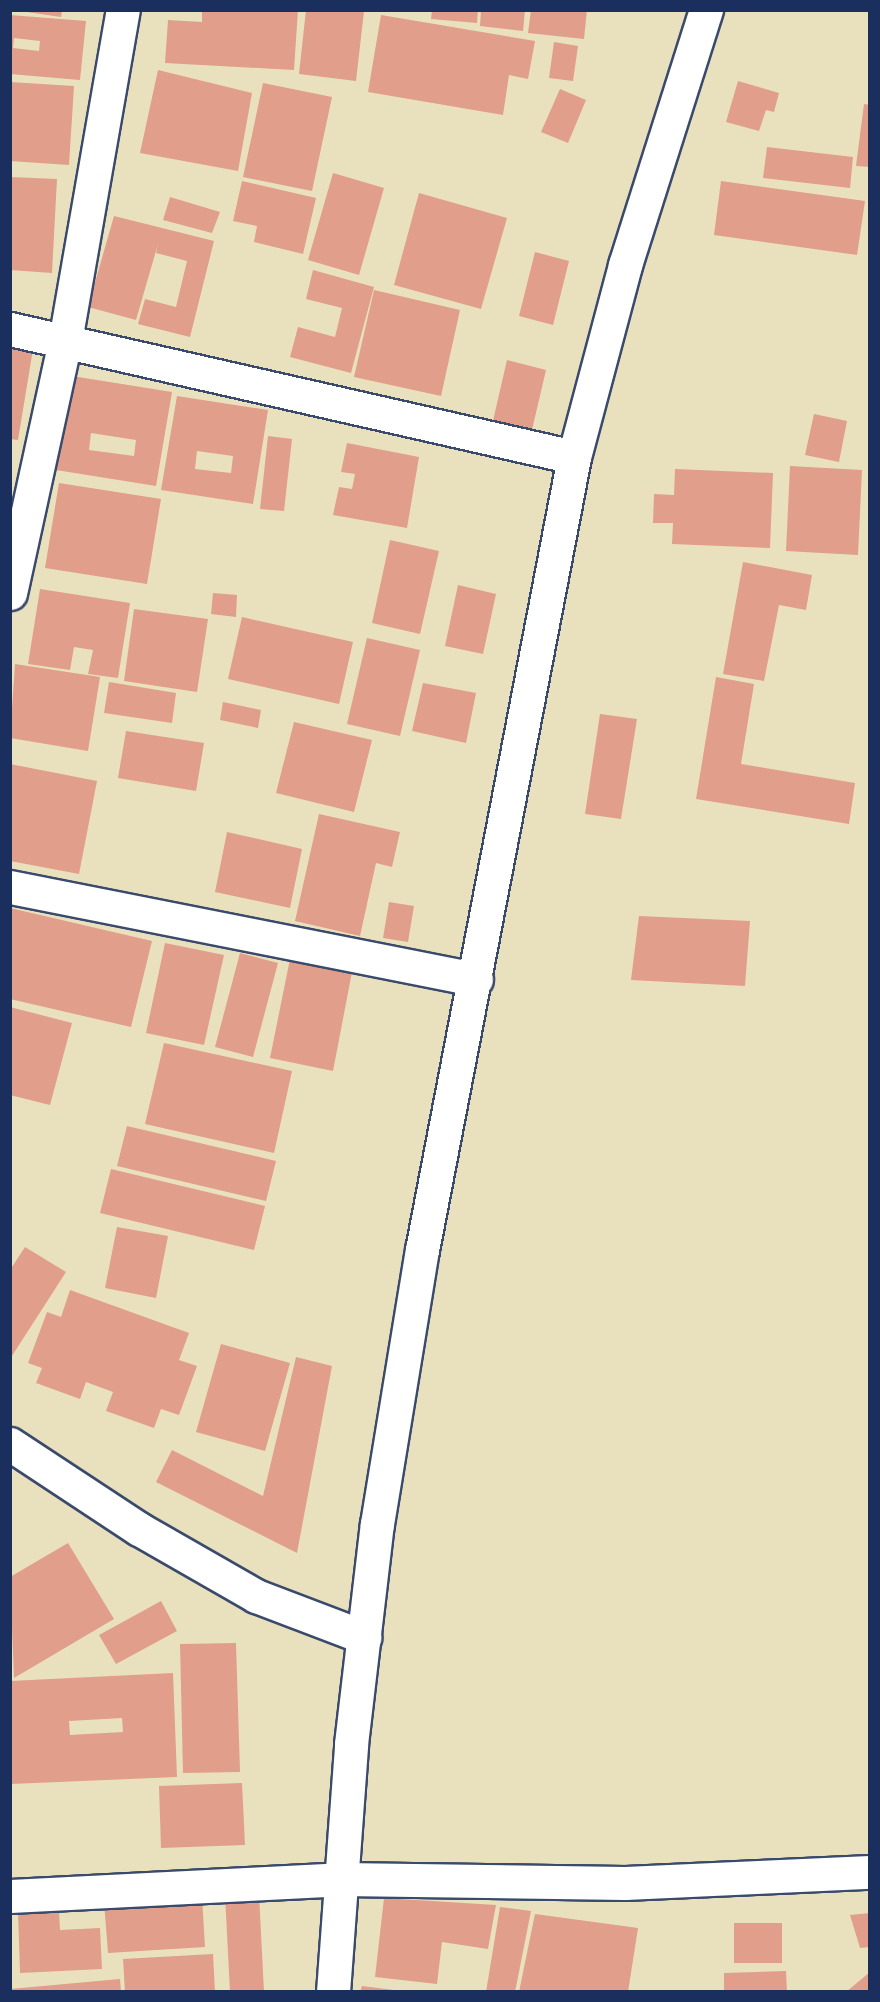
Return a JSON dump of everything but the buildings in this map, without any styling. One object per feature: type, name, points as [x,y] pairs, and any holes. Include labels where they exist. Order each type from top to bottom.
[{"type":"street","points":[[10,593],[65,341],[123,10]]},
{"type":"street","points":[[333,1992],[341,1879],[364,1637],[422,1251],[476,979],[574,457],[625,265],[706,10]]},
{"type":"street","points":[[10,329],[574,457]]},
{"type":"street","points":[[10,887],[476,979]]},
{"type":"street","points":[[10,1444],[139,1529],[256,1596],[364,1637]]},
{"type":"street","points":[[10,1896],[341,1879],[625,1883],[870,1872]]}]
